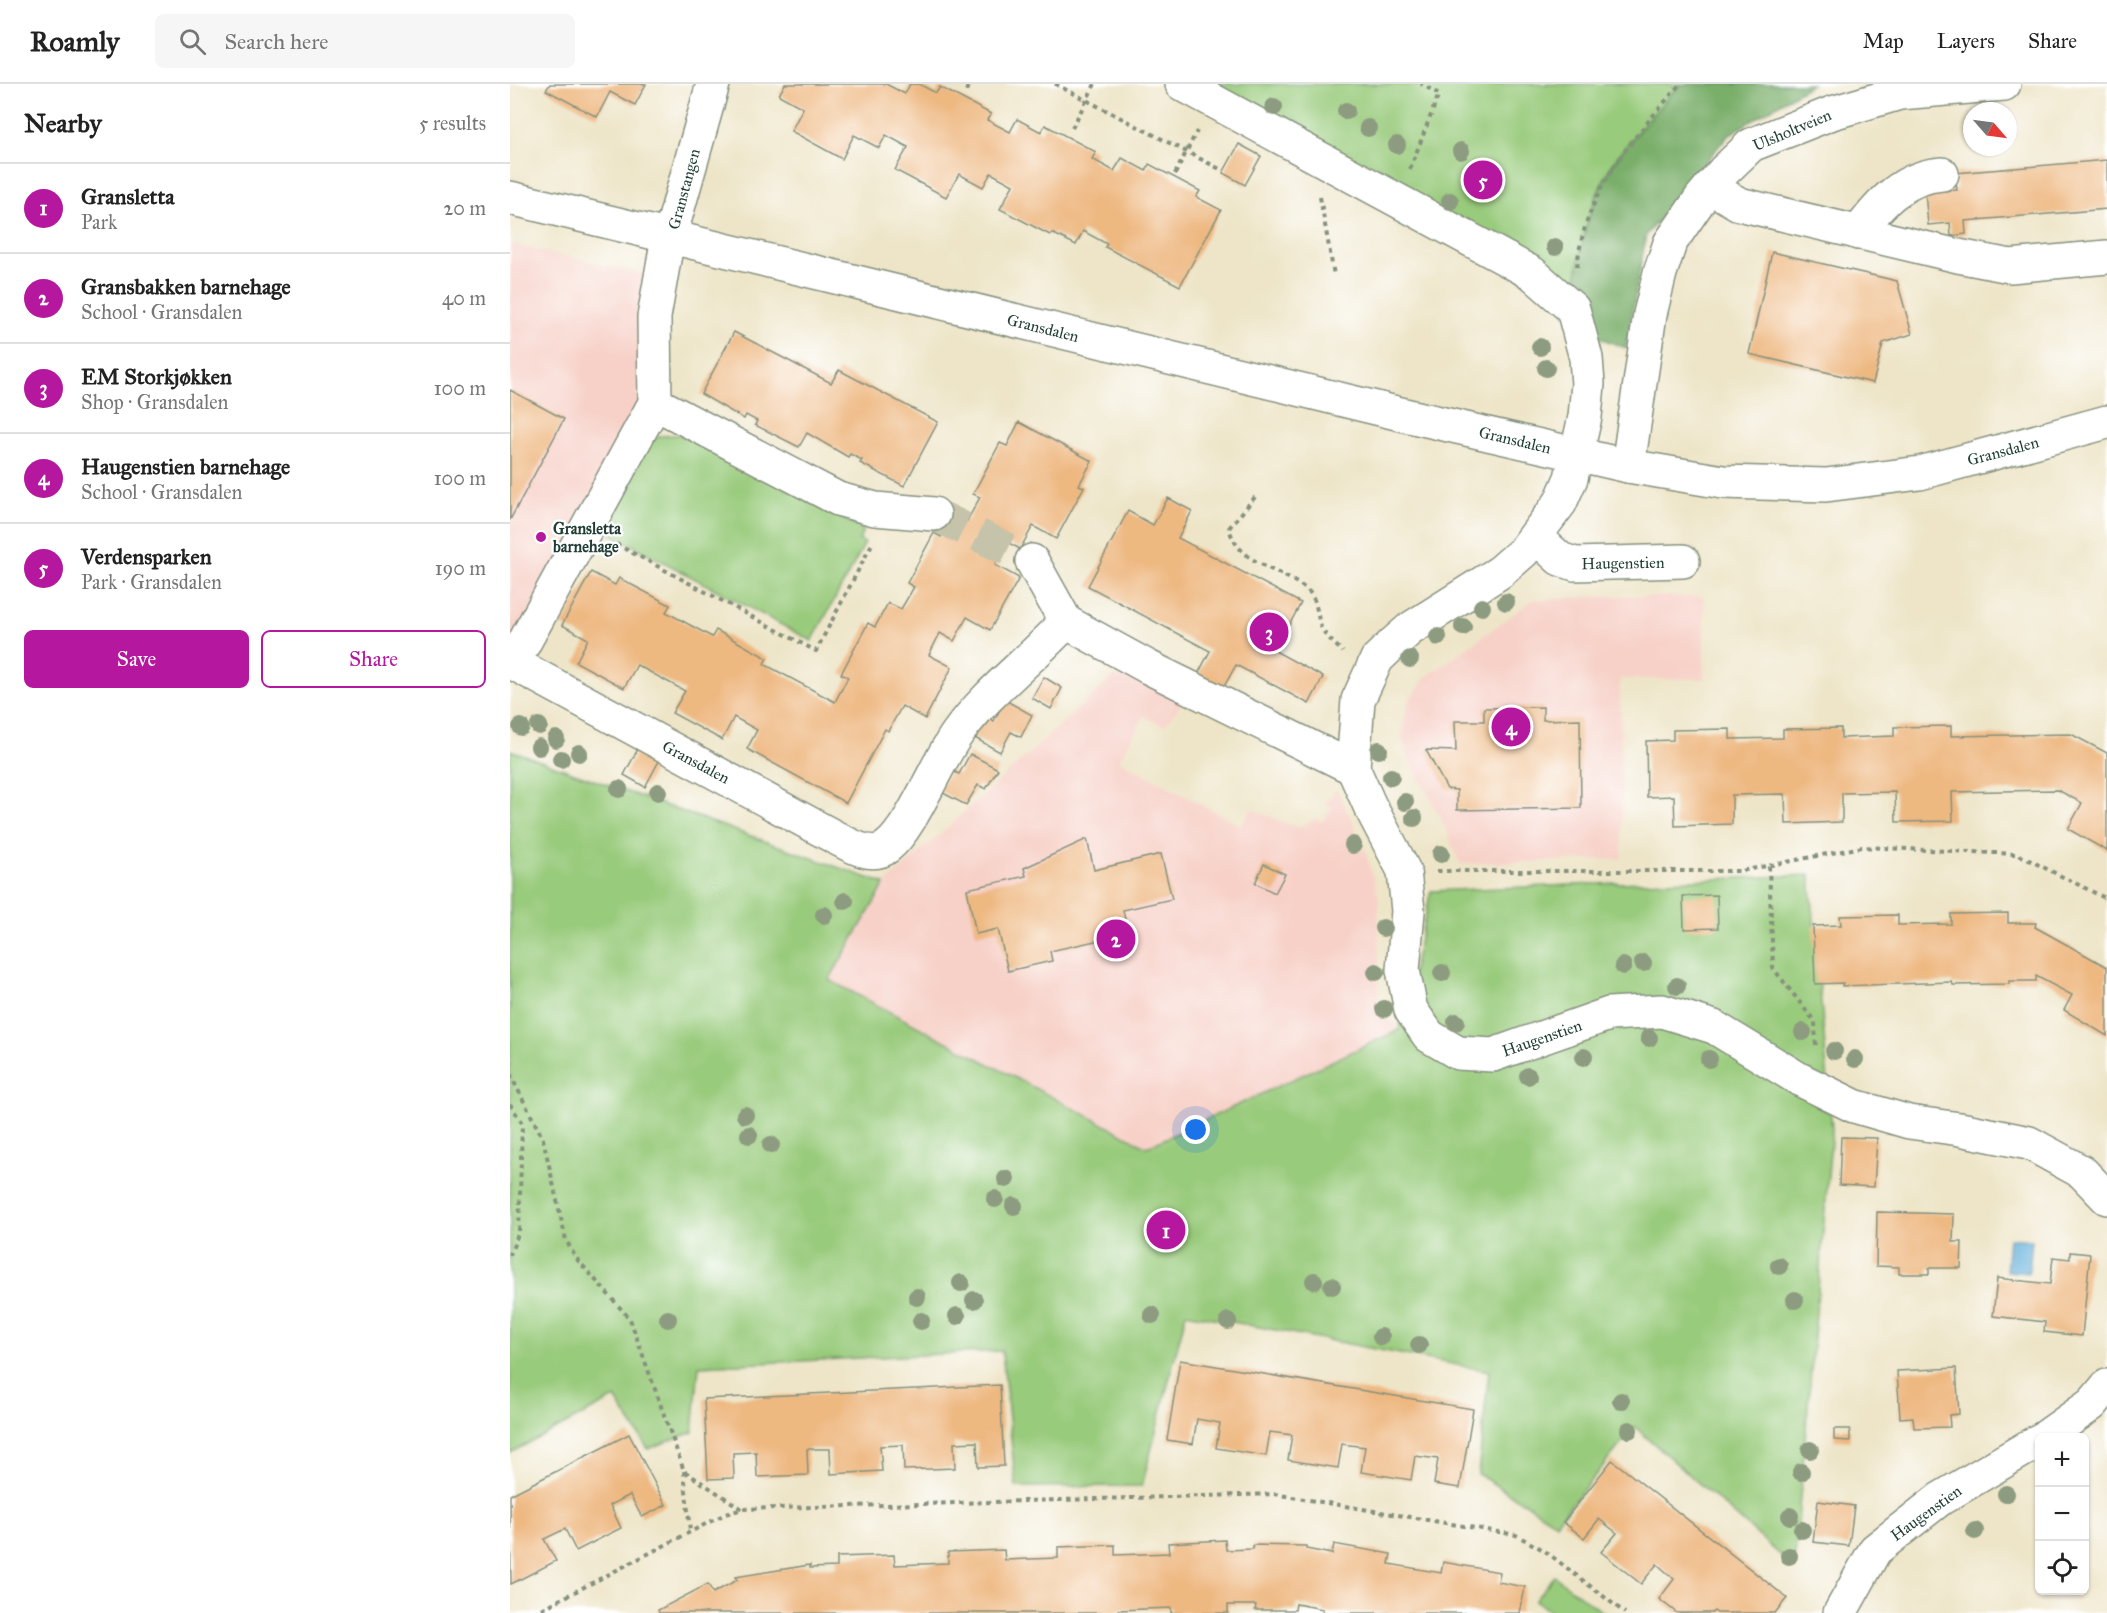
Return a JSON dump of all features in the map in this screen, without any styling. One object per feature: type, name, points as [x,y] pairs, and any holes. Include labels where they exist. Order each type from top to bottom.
[{"type":"street","name":"Granstangen","points":[[510,198],[670,238],[712,84]]},
{"type":"street","points":[[1182,84],[1532,273],[1573,309],[1586,358],[1588,384],[1585,417],[1577,454]]},
{"type":"street","name":"Ulsholtveien","points":[[1628,466],[1650,314],[1670,243],[1710,187],[1751,145],[1832,112],[1900,93],[2004,84]]},
{"type":"street","points":[[1858,233],[1876,208],[1904,185],[1924,176],[1942,174]]},
{"type":"street","points":[[1710,187],[1739,204],[2010,266],[2107,257]]},
{"type":"street","name":"Gransdalen","points":[[670,238],[1628,466],[1723,482],[1826,485],[1920,473],[2107,422]]},
{"type":"street","points":[[670,238],[654,317],[656,403],[838,499],[875,509],[934,514]]},
{"type":"street","name":"Gransdalen","points":[[656,403],[512,666],[840,840],[860,850],[877,852],[887,848],[905,825],[957,733],[1066,622]]},
{"type":"street","name":"Haugenstien","points":[[1577,454],[1560,503],[1536,537],[1500,572],[1402,636],[1377,659],[1358,699],[1353,768],[1404,871],[1408,910],[1403,970],[1411,1010],[1428,1036],[1458,1053],[1493,1055],[1609,1014],[1662,1011],[1714,1027],[1819,1089],[1854,1106],[1909,1122],[1960,1129],[2029,1143],[2082,1172],[2107,1198]]},
{"type":"street","name":"Haugenstien","points":[[1536,537],[1560,559],[1575,564],[1683,561]]},
{"type":"street","points":[[1032,561],[1066,622],[1148,668],[1353,768]]},
{"type":"street","points":[[2050,1433],[2092,1404],[2107,1386]]},
{"type":"street","name":"Haugenstien","points":[[1840,1613],[1875,1550],[1940,1499],[2035,1443]]},
{"type":"path","points":[[966,91],[969,84]]},
{"type":"path","points":[[1055,84],[1220,169]]},
{"type":"path","points":[[1072,128],[1095,84]]},
{"type":"path","points":[[1398,201],[1439,94],[1421,84]]},
{"type":"path","points":[[1573,309],[1578,255],[1595,199],[1615,161],[1680,84]]},
{"type":"path","points":[[1175,174],[1212,100]]},
{"type":"path","points":[[1312,155],[1334,275]]},
{"type":"path","points":[[1255,498],[1228,528],[1232,542],[1242,554],[1308,590],[1315,601],[1322,629],[1367,677]]},
{"type":"path","points":[[587,528],[816,651],[875,537],[875,509]]},
{"type":"path","points":[[1404,871],[1741,871],[1862,847],[2017,854],[2107,899]]},
{"type":"path","points":[[1769,866],[1773,968],[1815,1022],[1819,1089]]},
{"type":"path","points":[[510,1074],[543,1139],[566,1240],[576,1258],[630,1319],[684,1471],[690,1532]]},
{"type":"path","points":[[510,1104],[522,1123],[519,1231],[510,1255]]},
{"type":"path","points":[[684,1471],[743,1509]]},
{"type":"path","points":[[534,1613],[725,1514],[743,1509],[1274,1494],[1516,1535],[1545,1551],[1625,1613]]},
{"type":"shaded area","name":"Gransletta barnehage","points":[[510,244],[646,275],[641,319],[638,409],[510,648]]},
{"type":"shaded area","points":[[1605,596],[1704,597],[1704,679],[1620,679],[1622,859],[1460,864],[1440,816],[1407,756],[1402,738],[1408,702],[1426,677],[1533,600]]},
{"type":"shaded area","points":[[1120,671],[1186,699],[1164,726],[1144,716],[1119,760],[1241,826],[1251,809],[1298,828],[1316,818],[1322,822],[1332,808],[1325,803],[1337,790],[1365,849],[1379,899],[1378,1003],[1399,1030],[1147,1147],[829,980],[885,884]]},
{"type":"green space","points":[[1182,84],[1680,84],[1630,141],[1605,178],[1585,232],[1573,309]]},
{"type":"green space","points":[[1680,84],[1812,84],[1728,135],[1646,235],[1626,348],[1592,335],[1573,309],[1581,251],[1590,214],[1615,161]]},
{"type":"green space","points":[[685,434],[864,530],[859,540],[865,543],[812,641],[609,533],[602,519],[640,446],[660,436]]},
{"type":"green space","points":[[510,750],[885,884],[829,980],[1147,1147],[1399,1030],[1431,891],[1810,875],[1832,1129],[1794,1567],[1635,1427],[1556,1523],[1478,1474],[1489,1371],[1186,1313],[1142,1486],[1016,1487],[1002,1351],[699,1366],[693,1432],[648,1449],[615,1398],[510,1453]]},
{"type":"green space","points":[[1554,1576],[1604,1613],[1552,1613],[1535,1600]]},
{"type":"water","points":[[2009,1238],[2032,1240],[2029,1273],[2006,1271]]},
{"type":"building","points":[[550,84],[646,84],[635,105],[610,92],[597,117],[546,90]]},
{"type":"building","points":[[785,84],[886,84],[905,94],[910,84],[919,84],[936,93],[940,87],[991,114],[987,120],[1010,132],[1017,119],[1041,132],[1045,125],[1096,152],[1092,159],[1114,171],[1122,158],[1146,171],[1149,164],[1200,191],[1196,197],[1221,210],[1180,286],[1105,247],[1107,244],[1083,231],[1076,245],[1052,233],[1050,235],[1000,209],[1013,185],[991,173],[983,187],[959,174],[946,197],[895,170],[908,147],[886,135],[879,148],[854,135],[842,159],[791,131],[803,108],[779,95]]},
{"type":"building","points":[[1239,144],[1261,156],[1245,185],[1223,173]]},
{"type":"building","points":[[2107,160],[2107,209],[1965,221],[1966,234],[1951,236],[1950,223],[1928,225],[1925,192],[1957,190],[1955,173]]},
{"type":"building","points":[[1772,252],[1897,281],[1912,334],[1883,343],[1873,383],[1749,354]]},
{"type":"building","points":[[734,332],[831,383],[839,370],[938,422],[904,486],[860,463],[862,460],[850,454],[848,457],[807,433],[799,447],[755,425],[757,421],[746,415],[744,419],[701,394]]},
{"type":"building","points":[[510,390],[564,419],[510,520]]},
{"type":"building","points":[[1019,422],[1092,461],[1079,485],[1084,487],[1056,539],[1033,526],[1020,549],[1007,542],[995,565],[1019,578],[990,630],[967,617],[954,641],[940,633],[929,655],[952,667],[925,719],[902,706],[888,731],[885,729],[846,803],[747,749],[757,730],[734,717],[722,740],[672,713],[685,691],[637,665],[624,688],[576,662],[588,639],[562,625],[591,572],[615,585],[619,578],[670,605],[666,612],[712,637],[716,630],[767,658],[764,664],[835,702],[848,677],[841,674],[868,623],[875,627],[888,603],[901,609],[914,587],[907,583],[934,533],[941,537],[953,513],[967,521],[980,497],[973,494],[1000,443],[1007,446]]},
{"type":"building","points":[[1168,498],[1192,511],[1178,538],[1301,603],[1275,651],[1323,677],[1309,704],[1236,665],[1221,692],[1196,678],[1210,651],[1088,586],[1128,511],[1153,525]]},
{"type":"building","points":[[1044,677],[1062,688],[1051,709],[1032,698]]},
{"type":"building","points":[[1005,700],[1032,715],[1021,737],[1011,732],[1000,752],[973,737],[984,715],[994,721]]},
{"type":"building","points":[[1543,707],[1543,720],[1580,719],[1581,808],[1457,810],[1457,790],[1447,789],[1426,750],[1456,751],[1455,721],[1484,721],[1484,708]]},
{"type":"building","points":[[1951,726],[1951,736],[2071,734],[2107,753],[2107,851],[2068,829],[2082,803],[2058,790],[1952,792],[1953,821],[1896,822],[1895,792],[1842,793],[1842,822],[1786,824],[1785,794],[1732,795],[1732,824],[1675,826],[1674,796],[1647,797],[1646,741],[1673,740],[1673,730],[1730,729],[1730,739],[1783,738],[1783,729],[1841,728],[1841,738],[1894,736],[1894,727]]},
{"type":"building","points":[[639,747],[660,759],[645,787],[624,775]]},
{"type":"building","points":[[970,754],[998,769],[986,789],[978,785],[966,805],[939,791],[950,770],[959,774]]},
{"type":"building","points":[[1087,839],[1094,870],[1161,854],[1172,899],[1123,910],[1125,919],[1106,923],[1109,938],[1050,951],[1052,961],[1008,971],[998,929],[976,934],[967,889],[1026,876],[1024,868]]},
{"type":"building","points":[[1264,864],[1285,874],[1275,893],[1255,883]]},
{"type":"building","points":[[1717,895],[1718,928],[1684,929],[1683,896]]},
{"type":"building","points":[[2008,913],[2008,923],[2036,923],[2035,927],[2107,967],[2107,1036],[2064,1010],[2072,995],[2036,976],[2036,981],[2009,981],[2009,984],[1953,985],[1952,982],[1842,986],[1843,983],[1815,984],[1813,926],[1841,925],[1840,916],[1898,915],[1898,925],[1951,924],[1951,914]]},
{"type":"building","points":[[1841,1137],[1877,1138],[1874,1187],[1839,1185]]},
{"type":"building","points":[[1877,1212],[1954,1214],[1953,1242],[1962,1242],[1961,1268],[1929,1268],[1929,1274],[1899,1274],[1899,1267],[1876,1266]]},
{"type":"building","points":[[2070,1252],[2090,1254],[2082,1336],[2044,1332],[2045,1322],[1993,1316],[1997,1278],[2050,1284],[2053,1257],[2070,1259]]},
{"type":"building","points":[[1180,1360],[1473,1409],[1460,1488],[1434,1484],[1438,1459],[1415,1456],[1411,1480],[1361,1472],[1365,1447],[1342,1444],[1338,1468],[1288,1460],[1292,1435],[1270,1432],[1266,1456],[1216,1448],[1220,1423],[1197,1419],[1193,1444],[1167,1440]]},
{"type":"building","points":[[1956,1368],[1959,1414],[1949,1415],[1950,1427],[1914,1428],[1913,1417],[1900,1418],[1897,1371]]},
{"type":"building","points":[[1000,1385],[1004,1466],[978,1467],[977,1442],[954,1443],[955,1468],[904,1470],[903,1445],[880,1446],[882,1471],[831,1474],[830,1449],[807,1449],[808,1475],[757,1477],[756,1452],[733,1453],[734,1478],[708,1479],[704,1399]]},
{"type":"building","points":[[1834,1429],[1850,1429],[1850,1441],[1834,1440]]},
{"type":"building","points":[[629,1434],[666,1505],[642,1517],[630,1495],[610,1505],[621,1528],[576,1551],[565,1529],[544,1539],[556,1561],[511,1584],[510,1495]]},
{"type":"building","points":[[1612,1460],[1787,1598],[1775,1613],[1717,1613],[1714,1611],[1712,1613],[1677,1613],[1659,1599],[1674,1579],[1657,1564],[1641,1584],[1601,1552],[1617,1533],[1599,1519],[1584,1538],[1563,1522]]},
{"type":"building","points":[[1818,1501],[1854,1506],[1849,1546],[1813,1542]]},
{"type":"building","points":[[1225,1540],[1226,1550],[1253,1549],[1253,1545],[1306,1546],[1306,1549],[1332,1554],[1334,1544],[1391,1554],[1389,1564],[1441,1573],[1443,1562],[1500,1572],[1498,1582],[1525,1587],[1520,1613],[1322,1613],[1323,1609],[1296,1604],[1295,1610],[1255,1610],[1256,1605],[1228,1605],[1228,1613],[1171,1613],[1171,1608],[1118,1610],[1118,1613],[659,1613],[658,1610],[708,1584],[713,1593],[737,1580],[735,1577],[810,1565],[810,1568],[837,1567],[837,1557],[894,1555],[895,1565],[948,1563],[948,1552],[1004,1550],[1005,1560],[1058,1558],[1058,1547],[1115,1545],[1115,1555],[1169,1553],[1168,1543]]},
{"type":"tunnel","points":[[934,514],[1032,561]]},
{"type":"place","name":"Verdensparken","points":[[1483,180]]},
{"type":"place","name":"Gransletta barnehage","points":[[541,537]]},
{"type":"place","name":"EM Storkjøkken","points":[[1269,632]]},
{"type":"place","name":"Haugenstien barnehage","points":[[1511,727]]},
{"type":"place","name":"Gransbakken barnehage","points":[[1116,939]]},
{"type":"place","name":"Gransletta","points":[[1166,1230]]}]
